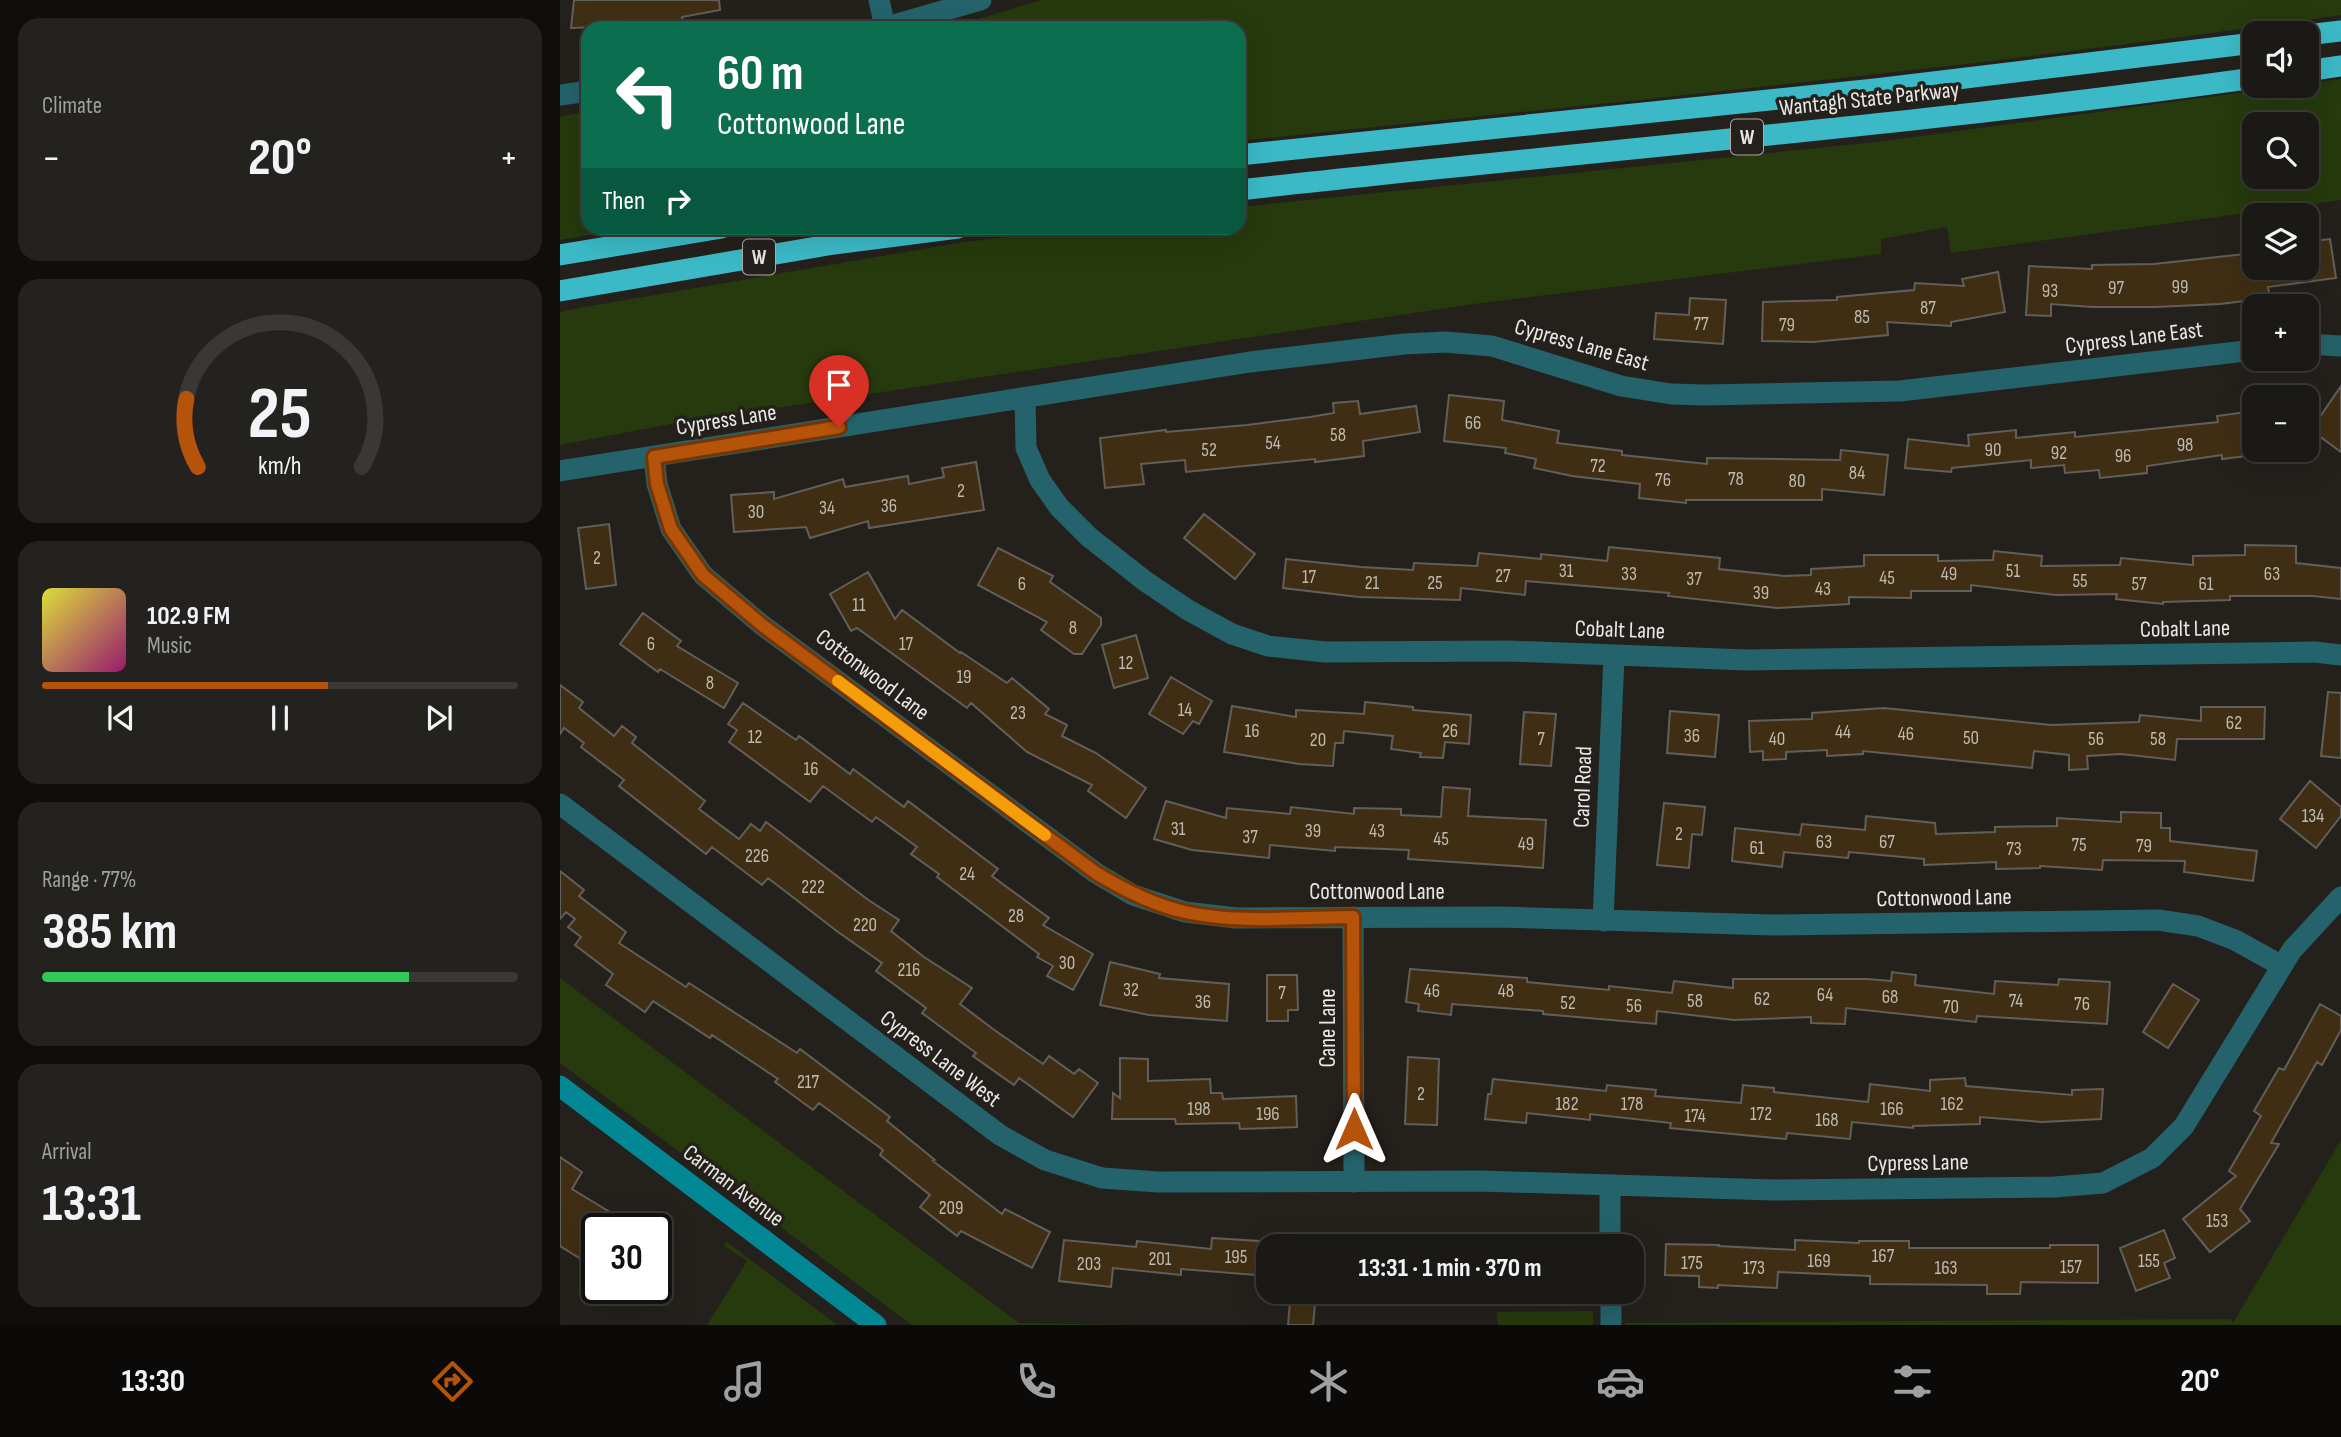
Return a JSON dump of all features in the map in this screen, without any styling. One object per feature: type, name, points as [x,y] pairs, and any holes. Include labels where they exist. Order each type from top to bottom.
[{"type":"highway","points":[[2319,34],[2341,31]]},
{"type":"highway","name":"Wantagh State Parkway","points":[[1246,154],[1862,91],[2242,44]]},
{"type":"highway","points":[[2319,69],[2341,66]]},
{"type":"highway","name":"Wantagh State Parkway","points":[[1246,189],[1930,119],[2242,80]]},
{"type":"highway","name":"W","points":[[560,255],[680,235]]},
{"type":"highway","name":"W","points":[[560,291],[834,244],[904,235]]},
{"type":"main road","name":"Carman Avenue","points":[[560,1086],[876,1325]]},
{"type":"street","points":[[879,0],[883,21]]},
{"type":"street","points":[[908,21],[981,0]]},
{"type":"street","points":[[560,95],[581,92]]},
{"type":"street","name":"Cypress Lane East","points":[[1025,398],[1250,362],[1427,342],[1492,346],[1621,386],[1671,394],[1705,395],[1900,391],[2242,351]]},
{"type":"street","points":[[2319,345],[2341,346]]},
{"type":"street","name":"Cypress Lane","points":[[560,471],[1025,398]]},
{"type":"street","name":"Cobalt Lane","points":[[1025,398],[1026,448],[1040,480],[1059,508],[1089,537],[1145,581],[1188,610],[1232,634],[1268,646],[1325,652],[1509,651],[1747,660],[2315,652],[2341,655]]},
{"type":"street","name":"Cottonwood Lane","points":[[654,457],[657,484],[671,529],[703,575],[773,634],[1096,873],[1133,895],[1185,912],[1236,918],[1502,917],[1773,925],[2158,920],[2198,926],[2235,940],[2282,966]]},
{"type":"street","name":"Carol Road","points":[[1604,921],[1614,656]]},
{"type":"street","name":"Cypress Lane West","points":[[560,804],[1000,1135],[1045,1160],[1102,1178],[1158,1182],[1354,1182]]},
{"type":"street","name":"Cypress Lane","points":[[1354,1182],[1480,1181],[1773,1190],[2055,1187],[2103,1183],[2152,1158],[2184,1126],[2292,950],[2341,897]]},
{"type":"street","name":"Cane Lane","points":[[1353,917],[1354,1182]]},
{"type":"street","points":[[1610,1187],[1611,1234]]},
{"type":"street","points":[[1611,1304],[1611,1325]]},
{"type":"green space","points":[[1042,0],[2341,0],[2341,15],[2298,21],[2242,21],[2242,29],[2066,52],[1246,140],[1246,21],[972,21]]},
{"type":"green space","points":[[2341,79],[2341,200],[2319,203],[2242,203],[2242,213],[1951,253],[1947,227],[1881,239],[1881,254],[1474,304],[681,422],[560,445],[560,312],[958,243],[1023,235],[1246,235],[1246,206],[1877,142],[2242,92],[2242,98],[2319,98],[2319,82]]},
{"type":"green space","points":[[581,112],[581,235],[590,235],[560,240],[560,117]]},
{"type":"green space","points":[[560,978],[1019,1323],[1131,1325],[912,1325],[560,1063]]},
{"type":"green space","points":[[2341,1140],[2341,1325],[1625,1325],[2230,1319],[2233,1323]]},
{"type":"green space","points":[[727,1242],[837,1325],[707,1325],[747,1261],[724,1246]]},
{"type":"green space","points":[[1593,1311],[1593,1325],[1498,1325],[1497,1312]]},
{"type":"building","points":[[574,0],[719,0],[720,10],[682,17],[682,21],[581,21],[581,28],[571,28]]},
{"type":"building","points":[[2330,239],[2336,278],[2268,287],[2269,294],[2242,294],[2242,301],[2220,304],[2092,307],[2051,304],[2051,316],[2026,315],[2029,266],[2092,269],[2092,265],[2154,264],[2242,254],[2242,280],[2319,280],[2319,240]]},
{"type":"building","points":[[1998,272],[2005,312],[1951,322],[1951,326],[1887,322],[1888,335],[1813,342],[1762,341],[1763,302],[1837,300],[1837,297],[1914,290],[1915,283],[1964,286],[1962,279]]},
{"type":"building","points":[[1690,298],[1726,300],[1723,344],[1654,339],[1656,313],[1689,315]]},
{"type":"building","points":[[2341,386],[2341,452],[2319,436],[2319,418]]},
{"type":"building","points":[[1449,395],[1504,401],[1502,420],[1559,431],[1557,443],[1622,451],[1622,455],[1707,464],[1707,458],[1840,460],[1841,450],[1888,455],[1884,495],[1822,489],[1822,500],[1686,500],[1686,503],[1639,498],[1640,484],[1572,476],[1534,468],[1536,459],[1505,453],[1506,448],[1444,441]]},
{"type":"building","points":[[1358,401],[1360,414],[1416,406],[1420,432],[1363,441],[1364,456],[1315,462],[1315,459],[1186,472],[1185,460],[1141,464],[1144,484],[1105,488],[1100,438],[1310,417],[1334,413],[1333,403]]},
{"type":"building","points":[[2242,413],[2242,456],[2222,459],[2222,455],[2147,466],[2147,473],[2100,478],[2099,470],[2065,473],[2064,465],[2031,468],[2031,460],[1952,468],[1951,472],[1905,468],[1908,439],[1969,446],[1968,435],[2016,430],[2016,438],[2075,432],[2075,437],[2218,422],[2217,416]]},
{"type":"building","points":[[976,462],[984,510],[869,528],[868,521],[810,538],[806,527],[734,532],[731,495],[774,492],[774,499],[843,479],[845,487],[908,476],[909,484],[944,477],[942,468]]},
{"type":"building","points":[[1204,514],[1255,554],[1235,579],[1184,538]]},
{"type":"building","points":[[609,524],[616,585],[586,589],[578,528]]},
{"type":"building","points":[[2245,545],[2296,546],[2296,563],[2341,568],[2341,599],[2313,596],[2230,596],[2230,600],[2163,604],[2116,599],[2117,594],[2056,595],[1971,585],[1971,591],[1911,591],[1911,598],[1849,597],[1849,604],[1777,608],[1668,596],[1669,593],[1526,581],[1525,595],[1461,588],[1460,600],[1359,597],[1283,588],[1286,559],[1413,570],[1414,563],[1477,566],[1479,553],[1541,559],[1541,554],[1607,561],[1609,547],[1720,558],[1719,569],[1784,576],[1811,575],[1811,569],[1864,566],[1864,555],[1938,555],[1938,561],[1993,560],[1994,551],[2042,556],[2041,566],[2120,565],[2121,558],[2193,565],[2193,556],[2245,555]]},
{"type":"building","points":[[998,548],[1053,576],[1050,582],[1101,618],[1101,625],[1082,654],[1074,654],[1041,630],[1047,622],[978,585]]},
{"type":"building","points":[[868,572],[895,619],[902,610],[960,653],[1007,683],[1012,678],[1049,709],[1045,714],[1067,725],[1062,736],[1096,753],[1146,788],[1126,818],[1088,791],[1092,785],[1027,752],[971,703],[967,708],[857,628],[851,631],[830,594]]},
{"type":"building","points":[[643,613],[681,641],[677,646],[738,683],[724,708],[660,669],[658,672],[620,644]]},
{"type":"building","points":[[1136,635],[1148,678],[1114,688],[1102,645]]},
{"type":"building","points":[[1171,677],[1212,701],[1199,724],[1193,721],[1183,734],[1149,714]]},
{"type":"building","points":[[560,685],[583,702],[579,708],[614,736],[622,726],[636,737],[632,743],[705,801],[699,809],[739,839],[751,824],[760,831],[766,822],[899,920],[891,931],[924,957],[972,988],[960,1004],[993,1029],[1043,1064],[1049,1056],[1074,1074],[1079,1069],[1098,1083],[1073,1117],[1019,1078],[1014,1085],[973,1056],[976,1053],[922,1013],[926,1008],[876,971],[882,963],[768,878],[762,885],[712,847],[706,854],[619,786],[624,780],[581,747],[584,743],[564,728],[560,734]]},
{"type":"building","points":[[2328,692],[2341,693],[2341,758],[2321,756]]},
{"type":"building","points":[[1365,702],[1471,715],[1469,744],[1445,742],[1443,758],[1420,757],[1421,753],[1391,749],[1393,736],[1344,731],[1343,743],[1335,743],[1333,766],[1299,764],[1224,752],[1232,706],[1296,717],[1296,710],[1364,714]]},
{"type":"building","points":[[743,703],[796,740],[799,736],[850,774],[853,769],[904,807],[908,801],[998,869],[992,876],[1049,918],[1043,925],[1093,954],[1073,990],[1047,976],[1053,966],[1037,957],[1039,954],[937,877],[939,874],[911,854],[917,847],[876,817],[872,822],[823,786],[810,802],[729,742],[737,730],[728,724]]},
{"type":"building","points":[[2201,707],[2265,707],[2264,739],[2177,739],[2175,760],[2121,754],[2087,756],[2088,769],[2069,770],[2069,755],[2034,751],[2032,768],[1863,751],[1863,754],[1827,756],[1827,750],[1786,752],[1786,759],[1763,760],[1763,751],[1750,752],[1749,721],[1812,719],[1812,713],[1884,708],[2051,725],[2139,722],[2140,715],[2201,721]]},
{"type":"building","points":[[1670,711],[1719,715],[1715,757],[1667,753]]},
{"type":"building","points":[[1524,712],[1556,714],[1551,766],[1520,764]]},
{"type":"building","points":[[2310,781],[2341,807],[2341,816],[2316,848],[2280,819]]},
{"type":"building","points":[[1443,787],[1470,789],[1468,816],[1546,820],[1543,868],[1408,859],[1409,850],[1335,847],[1335,851],[1270,845],[1269,858],[1192,850],[1154,839],[1166,801],[1226,818],[1227,808],[1290,814],[1291,807],[1354,814],[1354,808],[1401,809],[1401,815],[1441,817]]},
{"type":"building","points":[[1664,803],[1705,807],[1702,835],[1692,834],[1689,868],[1657,865]]},
{"type":"building","points":[[2121,812],[2161,813],[2161,828],[2170,828],[2170,841],[2257,851],[2253,881],[2184,872],[2185,861],[2103,860],[2102,870],[2040,866],[1996,869],[1996,862],[1924,865],[1924,859],[1849,852],[1848,858],[1784,852],[1782,867],[1732,861],[1735,828],[1800,835],[1802,824],[1865,830],[1866,816],[1935,823],[1936,834],[1995,832],[1995,827],[2057,826],[2057,818],[2121,822]]},
{"type":"building","points":[[560,871],[584,890],[579,896],[626,932],[619,943],[686,987],[689,983],[797,1053],[800,1049],[890,1117],[887,1121],[935,1160],[933,1161],[1002,1214],[1005,1209],[1050,1232],[1032,1268],[961,1231],[957,1236],[920,1207],[930,1195],[880,1155],[883,1150],[819,1103],[813,1110],[775,1082],[778,1079],[712,1035],[710,1038],[653,1001],[645,1012],[606,985],[613,974],[575,945],[581,937],[568,927],[575,919],[566,912],[560,919]]},
{"type":"building","points":[[1110,962],[1160,974],[1159,978],[1229,984],[1227,1021],[1149,1015],[1100,1005]]},
{"type":"building","points":[[1410,969],[1527,978],[1527,982],[1609,990],[1609,986],[1672,993],[1674,981],[1733,988],[1733,979],[1891,981],[1892,972],[1916,975],[1915,985],[1994,994],[1995,981],[2058,985],[2059,979],[2110,982],[2107,1024],[1977,1016],[1976,1022],[1846,1008],[1845,1024],[1811,1023],[1811,1017],[1734,1020],[1657,1011],[1656,1024],[1452,1004],[1451,1015],[1418,1011],[1419,1004],[1406,1002]]},
{"type":"building","points":[[1267,975],[1297,975],[1298,1010],[1288,1010],[1288,1021],[1267,1021]]},
{"type":"building","points":[[2173,984],[2199,1000],[2168,1048],[2143,1032]]},
{"type":"building","points":[[2320,1004],[2341,1016],[2341,1030],[2322,1065],[2317,1062],[2271,1143],[2279,1144],[2240,1209],[2250,1221],[2210,1252],[2183,1219],[2236,1176],[2229,1171],[2261,1116],[2254,1111],[2279,1068],[2284,1070]]},
{"type":"building","points":[[1408,1057],[1439,1059],[1437,1125],[1405,1124]]},
{"type":"building","points":[[1120,1058],[1148,1059],[1148,1081],[1210,1079],[1211,1093],[1222,1093],[1223,1099],[1296,1096],[1297,1127],[1240,1129],[1239,1123],[1176,1124],[1175,1119],[1112,1119],[1113,1093],[1120,1098]]},
{"type":"building","points":[[1965,1078],[1966,1086],[2072,1095],[2072,1090],[2103,1089],[2101,1119],[2042,1122],[1980,1117],[1980,1124],[1913,1128],[1852,1122],[1850,1139],[1787,1133],[1786,1139],[1670,1128],[1671,1123],[1590,1114],[1590,1120],[1527,1113],[1526,1123],[1485,1119],[1493,1079],[1606,1091],[1607,1085],[1656,1090],[1655,1096],[1741,1103],[1743,1085],[1774,1088],[1774,1092],[1868,1102],[1870,1084],[1930,1091],[1930,1080]]},
{"type":"building","points":[[560,1157],[582,1172],[572,1189],[611,1213],[581,1213],[581,1259],[560,1246]]},
{"type":"building","points":[[2164,1230],[2175,1258],[2164,1263],[2170,1278],[2136,1291],[2120,1248]]},
{"type":"building","points":[[1212,1238],[1256,1241],[1256,1275],[1181,1269],[1181,1275],[1113,1268],[1111,1287],[1059,1281],[1064,1240],[1136,1247],[1137,1241],[1211,1249]]},
{"type":"building","points":[[1795,1240],[1859,1243],[1909,1241],[1909,1248],[2050,1248],[2050,1245],[2098,1245],[2098,1283],[2021,1282],[2020,1294],[1987,1294],[1987,1285],[1870,1284],[1870,1276],[1778,1272],[1777,1288],[1718,1285],[1718,1288],[1699,1287],[1699,1276],[1665,1275],[1666,1244],[1795,1250]]},
{"type":"building","points":[[1290,1304],[1315,1304],[1313,1325],[1288,1325]]},
{"type":"slow traffic","points":[[838,681],[1045,835]]},
{"type":"route","points":[[839,427],[654,457],[657,484],[671,529],[703,575],[762,625],[1096,873],[1133,895],[1185,912],[1236,918],[1353,917],[1354,1129]]}]
